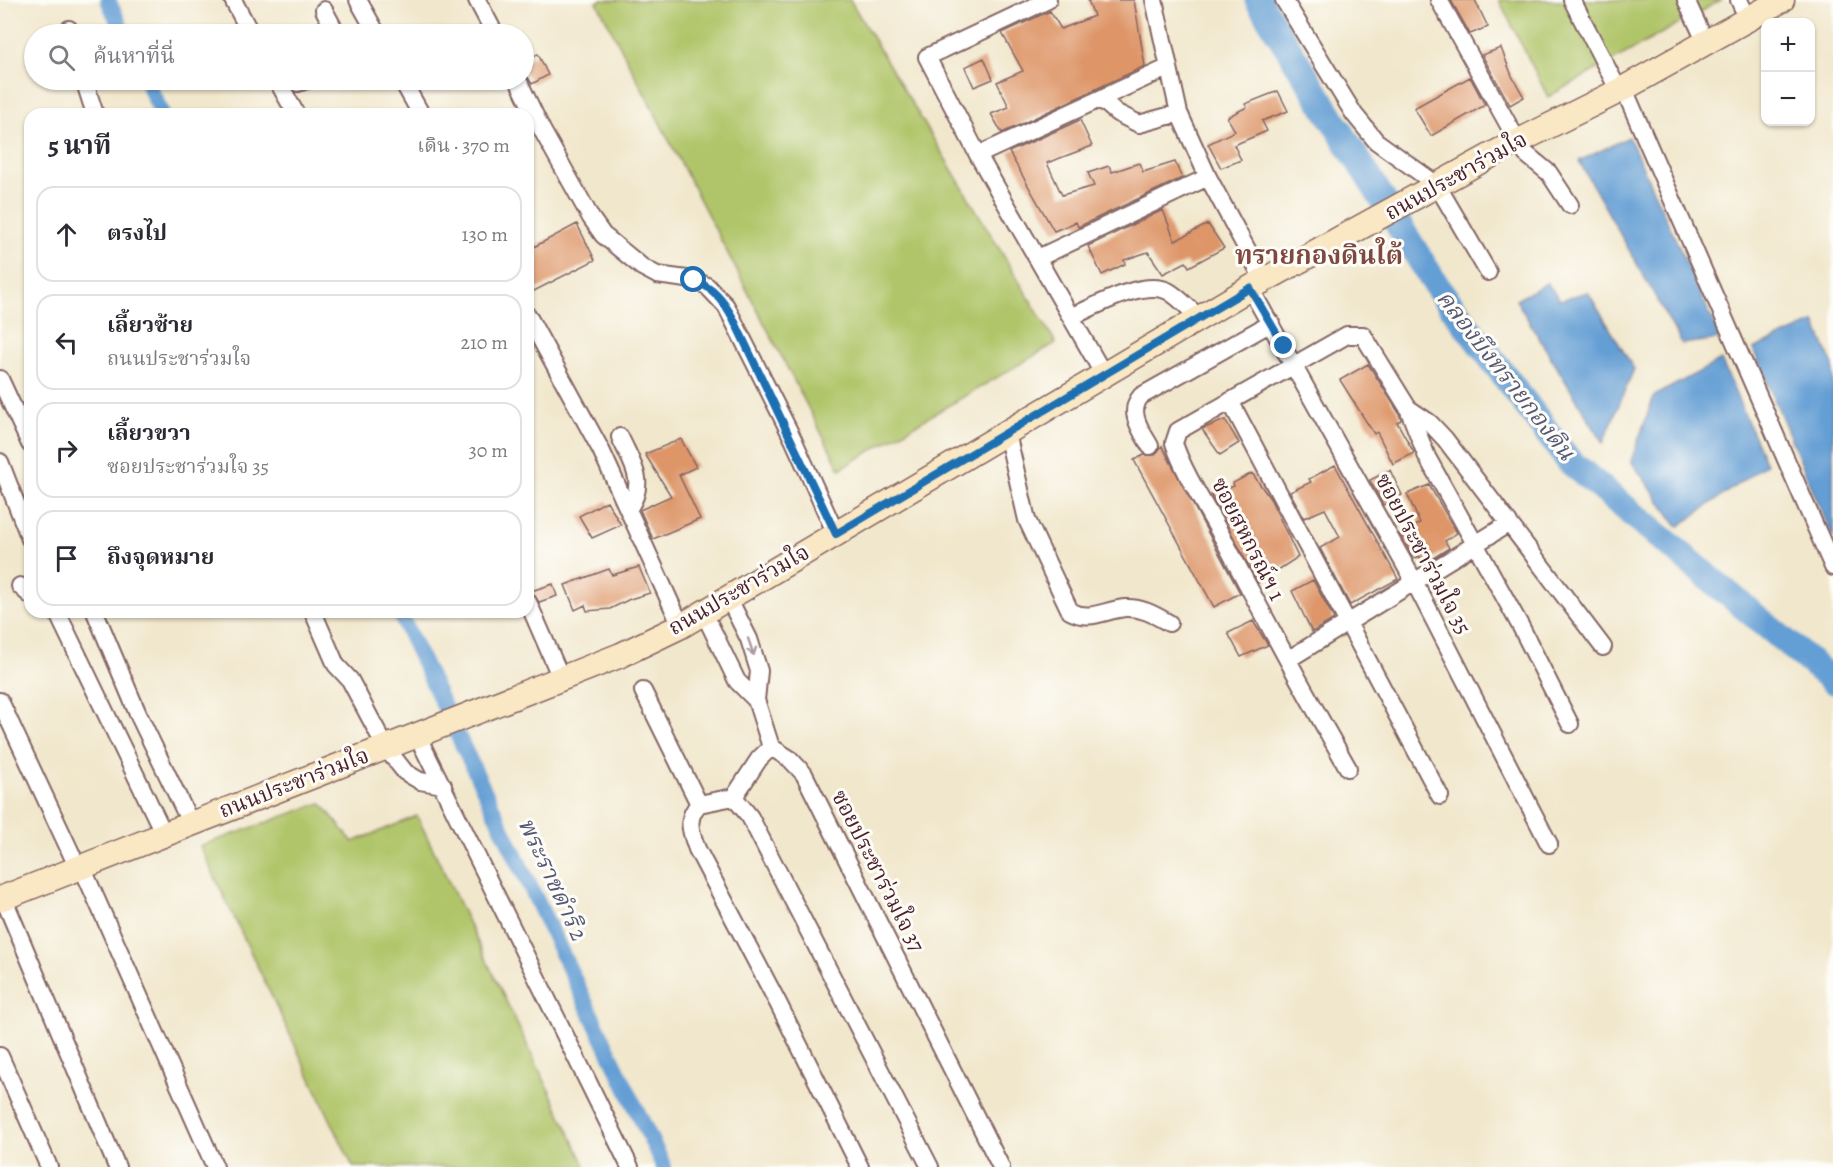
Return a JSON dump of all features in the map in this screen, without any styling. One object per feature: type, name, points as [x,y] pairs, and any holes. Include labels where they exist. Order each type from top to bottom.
[{"type":"main road","name":"ถนนประชาร่วมใจ","points":[[2,898],[621,655],[681,626],[1257,284],[1437,185],[1622,90],[1706,43],[1743,9],[1782,0]]},
{"type":"street","points":[[233,0],[246,24]]},
{"type":"street","points":[[358,0],[371,24]]},
{"type":"street","points":[[477,0],[490,24]]},
{"type":"street","points":[[1048,0],[927,57],[978,155],[1104,375]]},
{"type":"street","name":"ซอยประชาร่วมใจ 35","points":[[1154,0],[1167,68],[1179,113],[1257,284],[1271,323],[1415,583],[1549,844]]},
{"type":"street","points":[[1284,0],[1336,86],[1376,141],[1437,185],[1488,272]]},
{"type":"street","points":[[1439,0],[1518,142],[1526,154],[1549,173],[1570,205]]},
{"type":"street","points":[[1572,0],[1622,90],[1833,567]]},
{"type":"street","points":[[1686,0],[1706,43]]},
{"type":"street","points":[[324,10],[332,24]]},
{"type":"street","points":[[978,155],[1167,68]]},
{"type":"street","points":[[87,90],[93,108]]},
{"type":"street","points":[[283,90],[293,108]]},
{"type":"street","points":[[408,90],[418,108]]},
{"type":"street","points":[[523,90],[531,108]]},
{"type":"street","points":[[1101,99],[1117,113],[1139,124],[1152,123],[1179,113]]},
{"type":"street","points":[[534,113],[591,218],[603,235],[642,267],[657,275],[694,280],[707,286],[726,306],[793,439],[836,534]]},
{"type":"street","points":[[1038,258],[1208,177]]},
{"type":"street","points":[[1071,317],[1126,293],[1158,289],[1168,291],[1200,318]]},
{"type":"street","points":[[1150,446],[1137,422],[1135,402],[1141,396],[1271,323]]},
{"type":"street","points":[[534,327],[570,391],[629,508],[681,626]]},
{"type":"street","points":[[1440,796],[1230,401],[1347,334],[1363,335],[1408,408],[1427,457],[1477,544],[1570,724]]},
{"type":"street","points":[[0,379],[24,431]]},
{"type":"street","name":"ซอยสหกรณ์ฯ 1","points":[[1230,401],[1178,431],[1175,436],[1175,446],[1259,610],[1289,659],[1310,703],[1348,768]]},
{"type":"street","points":[[1408,408],[1430,423],[1444,439],[1603,647]]},
{"type":"street","points":[[1007,433],[1027,520],[1070,611],[1081,617],[1125,608],[1146,610],[1169,623]]},
{"type":"street","points":[[620,437],[639,479],[638,495],[629,508]]},
{"type":"street","points":[[0,462],[24,523]]},
{"type":"street","points":[[1289,659],[1508,524]]},
{"type":"street","points":[[729,598],[749,639],[759,671],[756,700],[771,747],[759,759],[734,797],[699,804],[690,818],[690,829],[697,849],[860,1167]]},
{"type":"street","points":[[704,614],[737,681],[756,700]]},
{"type":"street","points":[[534,616],[561,678]]},
{"type":"street","points":[[60,618],[165,834]]},
{"type":"street","points":[[97,618],[138,714],[191,824]]},
{"type":"street","points":[[316,618],[336,665],[350,680],[386,748],[405,772],[420,781],[443,785]]},
{"type":"street","points":[[643,691],[699,804]]},
{"type":"street","points":[[0,701],[80,867],[214,1167]]},
{"type":"street","points":[[422,733],[443,785],[514,937],[630,1167]]},
{"type":"street","name":"ซอยประชาร่วมใจ 37","points":[[771,747],[790,759],[804,774],[1001,1167]]},
{"type":"street","points":[[734,797],[750,818],[930,1167]]},
{"type":"street","points":[[2,898],[117,1167]]},
{"type":"street","points":[[0,1056],[49,1167]]},
{"type":"green space","points":[[601,0],[850,0],[1056,343],[840,469],[597,2]]},
{"type":"green space","points":[[1499,0],[1721,0],[1548,97]]},
{"type":"green space","points":[[321,803],[353,842],[417,816],[586,1167],[353,1167],[200,846]]},
{"type":"water","points":[[1629,137],[1721,339],[1682,344],[1579,161]]},
{"type":"water","points":[[1547,283],[1560,300],[1588,292],[1634,369],[1603,443],[1516,300]]},
{"type":"water","points":[[1815,322],[1833,366],[1833,538],[1753,349]]},
{"type":"water","points":[[1721,360],[1766,464],[1678,527],[1631,461],[1654,396]]},
{"type":"building","points":[[1088,0],[1134,0],[1145,66],[1002,133],[991,114],[1009,107],[997,82],[1023,71],[1002,33],[1050,11],[1061,29],[1094,16]]},
{"type":"building","points":[[1451,0],[1475,0],[1488,27],[1470,34]]},
{"type":"building","points":[[1501,48],[1512,76],[1524,97],[1510,105],[1482,55]]},
{"type":"building","points":[[538,54],[548,75],[534,83],[534,56]]},
{"type":"building","points":[[984,58],[993,79],[974,87],[965,67]]},
{"type":"building","points":[[1470,77],[1485,105],[1431,136],[1414,108]]},
{"type":"building","points":[[1278,91],[1288,111],[1262,121],[1267,131],[1234,145],[1241,160],[1221,168],[1208,144],[1235,131],[1227,117],[1247,107],[1245,104]]},
{"type":"building","points":[[1080,120],[1092,146],[1047,163],[1062,195],[1094,186],[1088,173],[1109,166],[1112,172],[1139,163],[1143,172],[1175,162],[1182,178],[1078,227],[1076,222],[1054,231],[1009,152]]},
{"type":"building","points":[[1163,210],[1175,241],[1208,224],[1224,248],[1189,267],[1186,262],[1163,274],[1148,252],[1124,260],[1125,264],[1102,275],[1088,246]]},
{"type":"building","points":[[577,224],[595,260],[534,291],[534,247]]},
{"type":"building","points":[[1368,364],[1399,413],[1401,420],[1397,422],[1414,453],[1393,464],[1377,432],[1374,434],[1340,380]]},
{"type":"building","points":[[1225,420],[1239,443],[1220,455],[1202,429]]},
{"type":"building","points":[[681,439],[696,467],[679,475],[700,519],[653,539],[640,510],[671,496],[645,454]]},
{"type":"building","points":[[1162,446],[1240,593],[1214,607],[1134,460],[1144,455],[1155,455]]},
{"type":"building","points":[[1335,465],[1398,579],[1350,605],[1320,548],[1340,537],[1325,509],[1304,518],[1290,492],[1311,482],[1309,479]]},
{"type":"building","points":[[1390,470],[1402,495],[1383,505],[1370,480]]},
{"type":"building","points":[[1252,473],[1271,500],[1298,557],[1258,583],[1211,495],[1234,486],[1233,483]]},
{"type":"building","points":[[1429,485],[1457,533],[1445,541],[1449,548],[1424,564],[1419,556],[1414,559],[1400,534],[1420,523],[1407,494]]},
{"type":"building","points":[[607,501],[621,525],[592,538],[579,516]]},
{"type":"building","points":[[639,567],[650,593],[630,599],[610,609],[587,611],[585,605],[575,610],[565,585],[609,569],[612,575]]},
{"type":"building","points":[[1313,580],[1334,619],[1312,632],[1292,591]]},
{"type":"building","points":[[553,584],[557,596],[539,602],[534,595],[534,590]]},
{"type":"building","points":[[1253,621],[1268,645],[1241,657],[1228,633]]},
{"type":"waterway","name":"พระราชดำริ 2","points":[[108,0],[119,24]]},
{"type":"waterway","name":"คลองบึงทรายกองดิน","points":[[1258,0],[1438,288],[1569,461],[1833,681]]},
{"type":"waterway","name":"พระราชดำริ 2","points":[[151,90],[159,108]]},
{"type":"waterway","name":"พระราชดำริ 2","points":[[402,618],[664,1167]]},
{"type":"district","name":"ทรายกองดินใต้","points":[[1319,255]]},
{"type":"route","points":[[694,280],[717,294],[733,318],[793,439],[836,534],[1250,288],[1284,346]]}]
